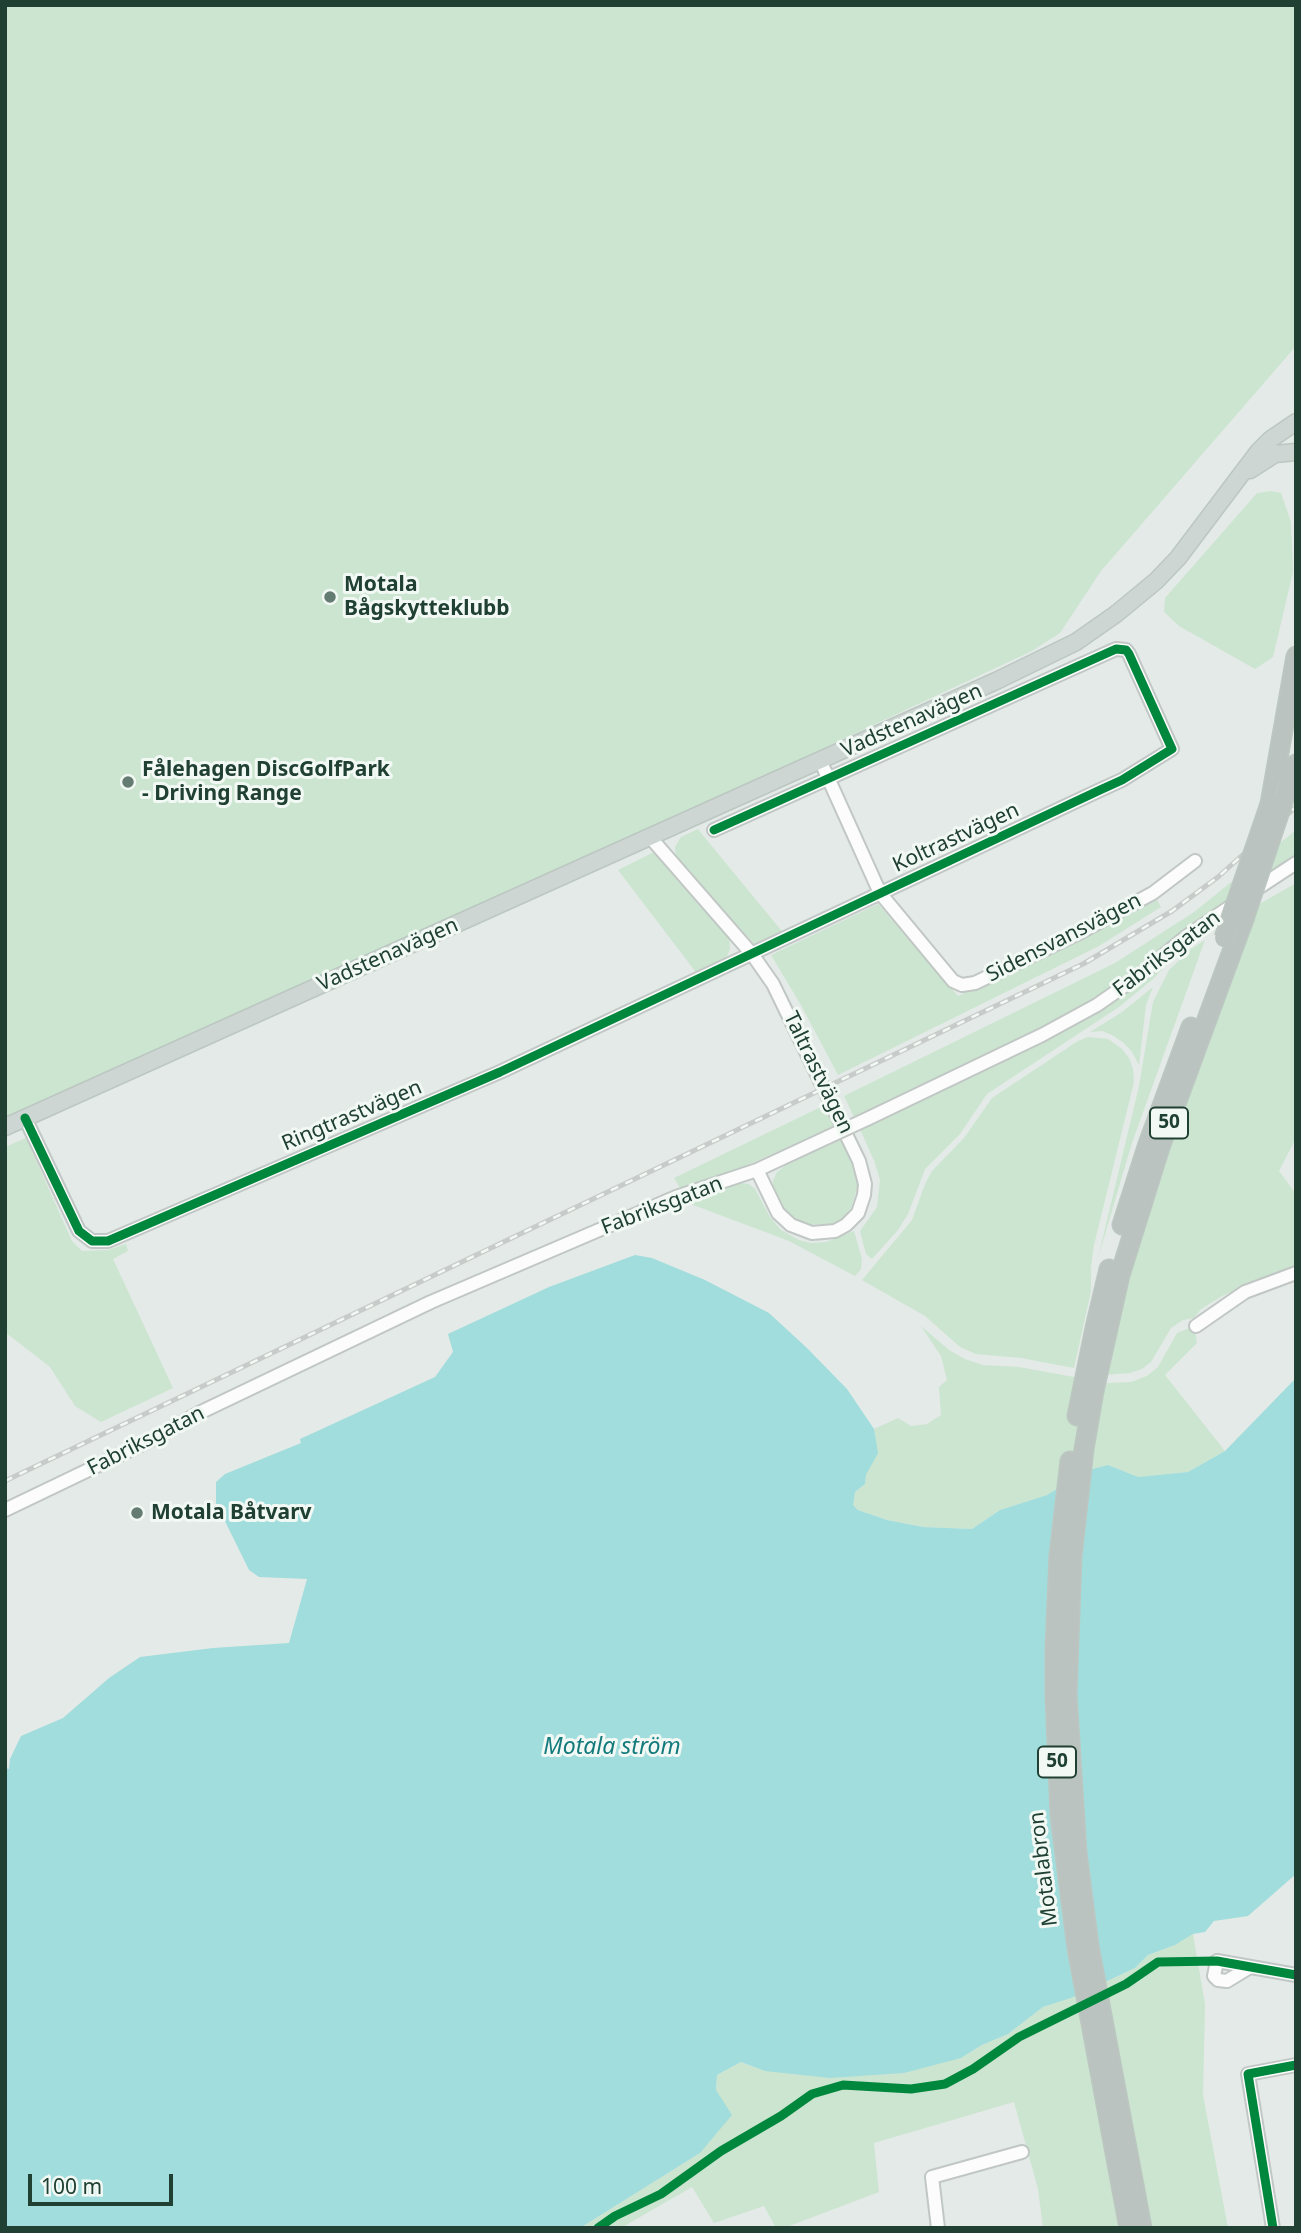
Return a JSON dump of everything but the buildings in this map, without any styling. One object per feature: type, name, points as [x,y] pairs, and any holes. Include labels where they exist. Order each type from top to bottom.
[{"type":"highway","name":"50","points":[[1270,804],[1296,656]]},
{"type":"highway","name":"50","points":[[1101,1329],[1133,1189],[1224,938],[1296,722]]},
{"type":"highway","name":"50","points":[[1101,1329],[1145,1192],[1244,919],[1296,764]]},
{"type":"highway","name":"Motalabron","points":[[1101,1329],[1072,1448],[1059,1556],[1055,1648],[1056,1738],[1064,1855],[1077,1948],[1129,2192]]},
{"type":"highway","name":"50","points":[[1129,2192],[1129,2228]]},
{"type":"highway","name":"50","points":[[1129,2192],[1142,2228]]},
{"type":"main road","name":"Vadstenavägen","points":[[1240,478],[1275,454],[1296,450],[1293,436],[1296,422]]},
{"type":"main road","name":"Vadstenavägen","points":[[5,1128],[1076,642],[1130,604],[1178,558],[1271,439],[1296,422]]},
{"type":"street","name":"Vadstenavägen","points":[[714,830],[1109,651],[1126,650],[1171,749]]},
{"type":"street","name":"Koltrastvägen","points":[[752,954],[1111,785],[1171,749]]},
{"type":"street","name":"Sidensvansvägen","points":[[820,760],[880,893],[953,981],[968,985],[1081,932],[1153,893],[1195,861]]},
{"type":"street","name":"Taltrastvägen","points":[[650,837],[752,954],[783,1000],[859,1161],[865,1184],[864,1195],[858,1213],[846,1225],[823,1234],[812,1233],[791,1225],[778,1213],[757,1170]]},
{"type":"street","name":"Fabriksgatan","points":[[5,1510],[431,1302],[676,1198],[757,1170],[1051,1031],[1097,1005],[1188,936],[1296,863]]},
{"type":"street","name":"Ringtrastvägen","points":[[25,1118],[79,1231],[92,1241],[108,1241],[500,1072],[752,954]]},
{"type":"street","points":[[1196,1326],[1245,1292],[1296,1272]]},
{"type":"street","points":[[1250,1967],[1296,1975]]},
{"type":"street","points":[[1273,2228],[1248,2074],[1296,2065]]},
{"type":"street","points":[[938,2228],[932,2177],[1022,2152]]},
{"type":"green space","points":[[5,5],[1296,5],[1296,346],[1101,571],[1060,633],[1032,651],[646,831],[5,1121]]},
{"type":"green space","points":[[1257,493],[1281,493],[1291,522],[1293,572],[1273,657],[1255,669],[1179,626],[1164,612],[1165,598]]},
{"type":"green space","points":[[698,829],[785,935],[757,947],[676,858],[675,847],[681,837]]},
{"type":"green space","points":[[1296,830],[1296,857],[1096,1001],[998,1051],[854,1117],[844,1096],[1115,963],[1194,912]]},
{"type":"green space","points":[[654,852],[729,936],[730,949],[725,961],[698,975],[618,870]]},
{"type":"green space","points":[[1296,883],[1296,1138],[1279,1171],[1296,1194],[1296,1270],[1222,1296],[1201,1309],[1194,1318],[1183,1320],[1171,1328],[1151,1362],[1142,1369],[1104,1375],[1113,1332],[1156,1180],[1256,906]]},
{"type":"green space","points":[[1157,900],[1161,907],[1099,946],[838,1075],[771,955],[878,904],[958,996]]},
{"type":"green space","points":[[1205,940],[1132,1143],[1098,1258],[1139,1086],[1153,1002],[1169,970]]},
{"type":"green space","points":[[1189,941],[1153,979],[1119,1007],[987,1094],[960,1134],[925,1169],[908,1214],[898,1230],[872,1259],[866,1254],[860,1231],[877,1207],[880,1180],[860,1129],[1095,1013],[1133,988]]},
{"type":"green space","points":[[1153,987],[1146,1005],[1139,1065],[1124,1043],[1102,1031],[1090,1032],[1122,1012]]},
{"type":"green space","points":[[1088,1037],[1108,1039],[1122,1049],[1133,1069],[1134,1082],[1094,1245],[1091,1291],[1074,1368],[1021,1358],[976,1354],[960,1347],[925,1316],[862,1280],[912,1220],[932,1171],[964,1138],[992,1098]]},
{"type":"green space","points":[[825,1105],[836,1126],[736,1170],[680,1188],[674,1178]]},
{"type":"green space","points":[[842,1137],[857,1176],[857,1188],[851,1208],[831,1225],[806,1224],[795,1219],[779,1203],[773,1191],[777,1172]]},
{"type":"green space","points":[[26,1138],[72,1241],[82,1251],[108,1250],[126,1244],[128,1251],[113,1259],[173,1388],[101,1422],[75,1406],[50,1367],[5,1332],[5,1147]]},
{"type":"green space","points":[[741,1183],[749,1184],[755,1189],[770,1217],[781,1230],[799,1240],[811,1243],[826,1242],[854,1231],[862,1259],[861,1269],[855,1276],[789,1241],[688,1203],[687,1200]]},
{"type":"green space","points":[[921,1326],[949,1350],[983,1365],[1019,1367],[1107,1383],[1131,1382],[1147,1376],[1158,1367],[1177,1333],[1194,1326],[1197,1343],[1165,1375],[1225,1451],[1188,1472],[1138,1477],[1108,1465],[1088,1470],[1047,1495],[1000,1510],[972,1529],[923,1527],[887,1520],[858,1510],[852,1505],[855,1492],[865,1484],[866,1475],[877,1453],[874,1429],[898,1418],[911,1426],[927,1424],[941,1415],[939,1387],[947,1380],[941,1356]]},
{"type":"green space","points":[[1193,1934],[1205,2004],[1203,2095],[1228,2228],[1043,2228],[1038,2189],[1014,2102],[874,2143],[879,2192],[784,2228],[776,2228],[764,2206],[714,2223],[692,2187],[621,2228],[580,2228],[700,2153],[716,2090],[717,2075],[741,2062],[765,2071],[961,2058],[1008,2034],[1043,2007],[1071,1998],[1135,1968],[1148,1955],[1175,1945]]},
{"type":"water","name":"Motala ström","points":[[635,1255],[652,1258],[705,1280],[769,1313],[807,1348],[847,1389],[874,1429],[878,1453],[866,1475],[865,1484],[855,1492],[853,1505],[858,1510],[887,1520],[923,1527],[972,1529],[1000,1510],[1047,1495],[1088,1470],[1108,1465],[1138,1477],[1188,1472],[1225,1451],[1296,1378],[1296,1874],[1248,1916],[1214,1921],[1205,1932],[1193,1934],[1175,1945],[1148,1955],[1135,1968],[1071,1998],[1043,2007],[1008,2034],[961,2058],[904,2073],[830,2078],[765,2071],[741,2062],[717,2075],[716,2090],[732,2115],[700,2153],[580,2228],[5,2228],[5,1768],[9,1769],[10,1759],[21,1736],[63,1718],[109,1678],[140,1657],[213,1648],[289,1643],[307,1579],[259,1577],[249,1570],[216,1503],[216,1482],[225,1474],[301,1443],[300,1439],[435,1377],[453,1352],[448,1334],[549,1287]]},
{"type":"railway","points":[[5,1481],[1083,964],[1172,911],[1218,877],[1296,807]]},
{"type":"cycle path","points":[[25,1118],[79,1231],[92,1241],[108,1241],[500,1072],[1122,780],[1172,749],[1129,654],[1126,650],[1116,649],[714,830]]},
{"type":"cycle path","points":[[598,2228],[615,2216],[661,2194],[721,2151],[781,2116],[812,2094],[843,2085],[911,2089],[945,2084],[973,2069],[1019,2037],[1126,1984],[1158,1962],[1217,1961],[1296,1975]]},
{"type":"cycle path","points":[[1273,2228],[1248,2074],[1296,2065]]},
{"type":"place","name":"Motala Bågskytteklubb","points":[[330,597]]},
{"type":"place","name":"Fålehagen DiscGolfPark - Driving Range","points":[[128,782]]},
{"type":"place","name":"Motala Båtvarv","points":[[137,1513]]}]
